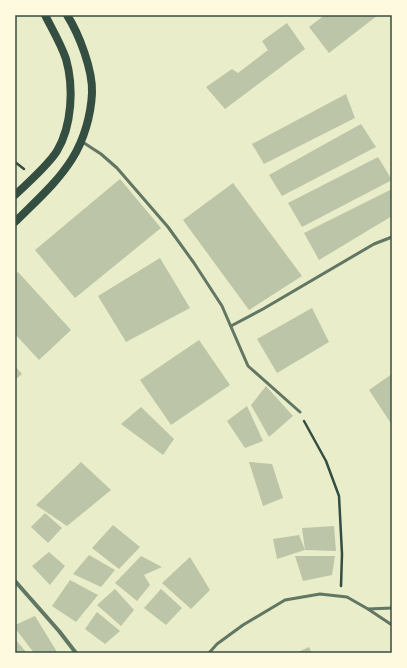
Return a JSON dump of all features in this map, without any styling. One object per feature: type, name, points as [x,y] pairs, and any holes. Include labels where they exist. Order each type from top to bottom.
[{"type":"main road","points":[[15,195],[57,152],[70,113],[70,88],[66,60],[45,15]]},
{"type":"main road","points":[[15,222],[52,185],[72,159],[81,142],[89,113],[92,92],[89,72],[82,46],[67,15]]},
{"type":"street","points":[[15,581],[59,631],[76,653]]},
{"type":"lane","points":[[81,142],[101,154],[117,168],[168,227],[222,306],[248,366],[300,412]]},
{"type":"lane","points":[[231,326],[374,244],[392,237]]},
{"type":"lane","points":[[209,653],[217,644],[243,625],[284,600],[320,594],[347,597],[392,625]]},
{"type":"lane","points":[[368,609],[392,608]]},
{"type":"path","points":[[300,412],[326,461],[339,496],[342,554],[341,596]]},
{"type":"building","points":[[325,15],[378,15],[329,53],[309,27]]},
{"type":"building","points":[[287,23],[305,49],[225,109],[206,87],[232,69],[238,73],[268,50],[262,41]]},
{"type":"building","points":[[346,94],[355,118],[264,164],[252,144]]},
{"type":"building","points":[[361,124],[376,147],[282,196],[269,175]]},
{"type":"building","points":[[378,157],[392,180],[302,227],[288,203]]},
{"type":"building","points":[[120,179],[161,228],[75,298],[35,250]]},
{"type":"building","points":[[233,183],[302,276],[249,310],[183,220]]},
{"type":"building","points":[[392,189],[392,216],[319,260],[304,233]]},
{"type":"building","points":[[160,258],[190,308],[126,342],[98,296]]},
{"type":"building","points":[[18,272],[71,330],[39,360],[15,334],[15,274]]},
{"type":"building","points":[[312,308],[329,342],[277,373],[257,339]]},
{"type":"building","points":[[199,340],[230,385],[171,425],[140,380]]},
{"type":"building","points":[[15,366],[22,374],[15,380]]},
{"type":"building","points":[[392,374],[392,425],[369,390]]},
{"type":"building","points":[[266,386],[293,416],[269,437],[251,405]]},
{"type":"building","points":[[247,406],[263,441],[245,448],[227,421]]},
{"type":"building","points":[[141,407],[174,439],[163,455],[121,424]]},
{"type":"building","points":[[81,462],[111,490],[67,526],[36,505]]},
{"type":"building","points":[[249,462],[272,464],[283,498],[263,506]]},
{"type":"building","points":[[45,513],[62,528],[48,543],[31,527]]},
{"type":"building","points":[[113,525],[140,547],[119,569],[92,548]]},
{"type":"building","points":[[334,526],[336,551],[305,550],[302,528]]},
{"type":"building","points":[[299,535],[305,550],[277,559],[273,539]]},
{"type":"building","points":[[49,552],[65,566],[50,585],[32,566]]},
{"type":"building","points":[[89,555],[115,570],[101,587],[73,574]]},
{"type":"building","points":[[141,556],[162,567],[144,575],[150,585],[137,601],[115,583]]},
{"type":"building","points":[[295,556],[335,556],[332,575],[303,581]]},
{"type":"building","points":[[190,557],[210,590],[191,609],[162,583]]},
{"type":"building","points":[[70,580],[98,595],[76,622],[52,606]]},
{"type":"building","points":[[115,589],[134,610],[121,626],[97,605]]},
{"type":"building","points":[[161,589],[182,608],[166,625],[144,608]]},
{"type":"building","points":[[97,612],[120,631],[105,644],[85,629]]},
{"type":"building","points":[[35,616],[57,652],[56,653],[34,653],[15,628],[15,625]]},
{"type":"building","points":[[15,639],[27,653],[15,653]]},
{"type":"building","points":[[309,647],[312,653],[296,653]]}]
